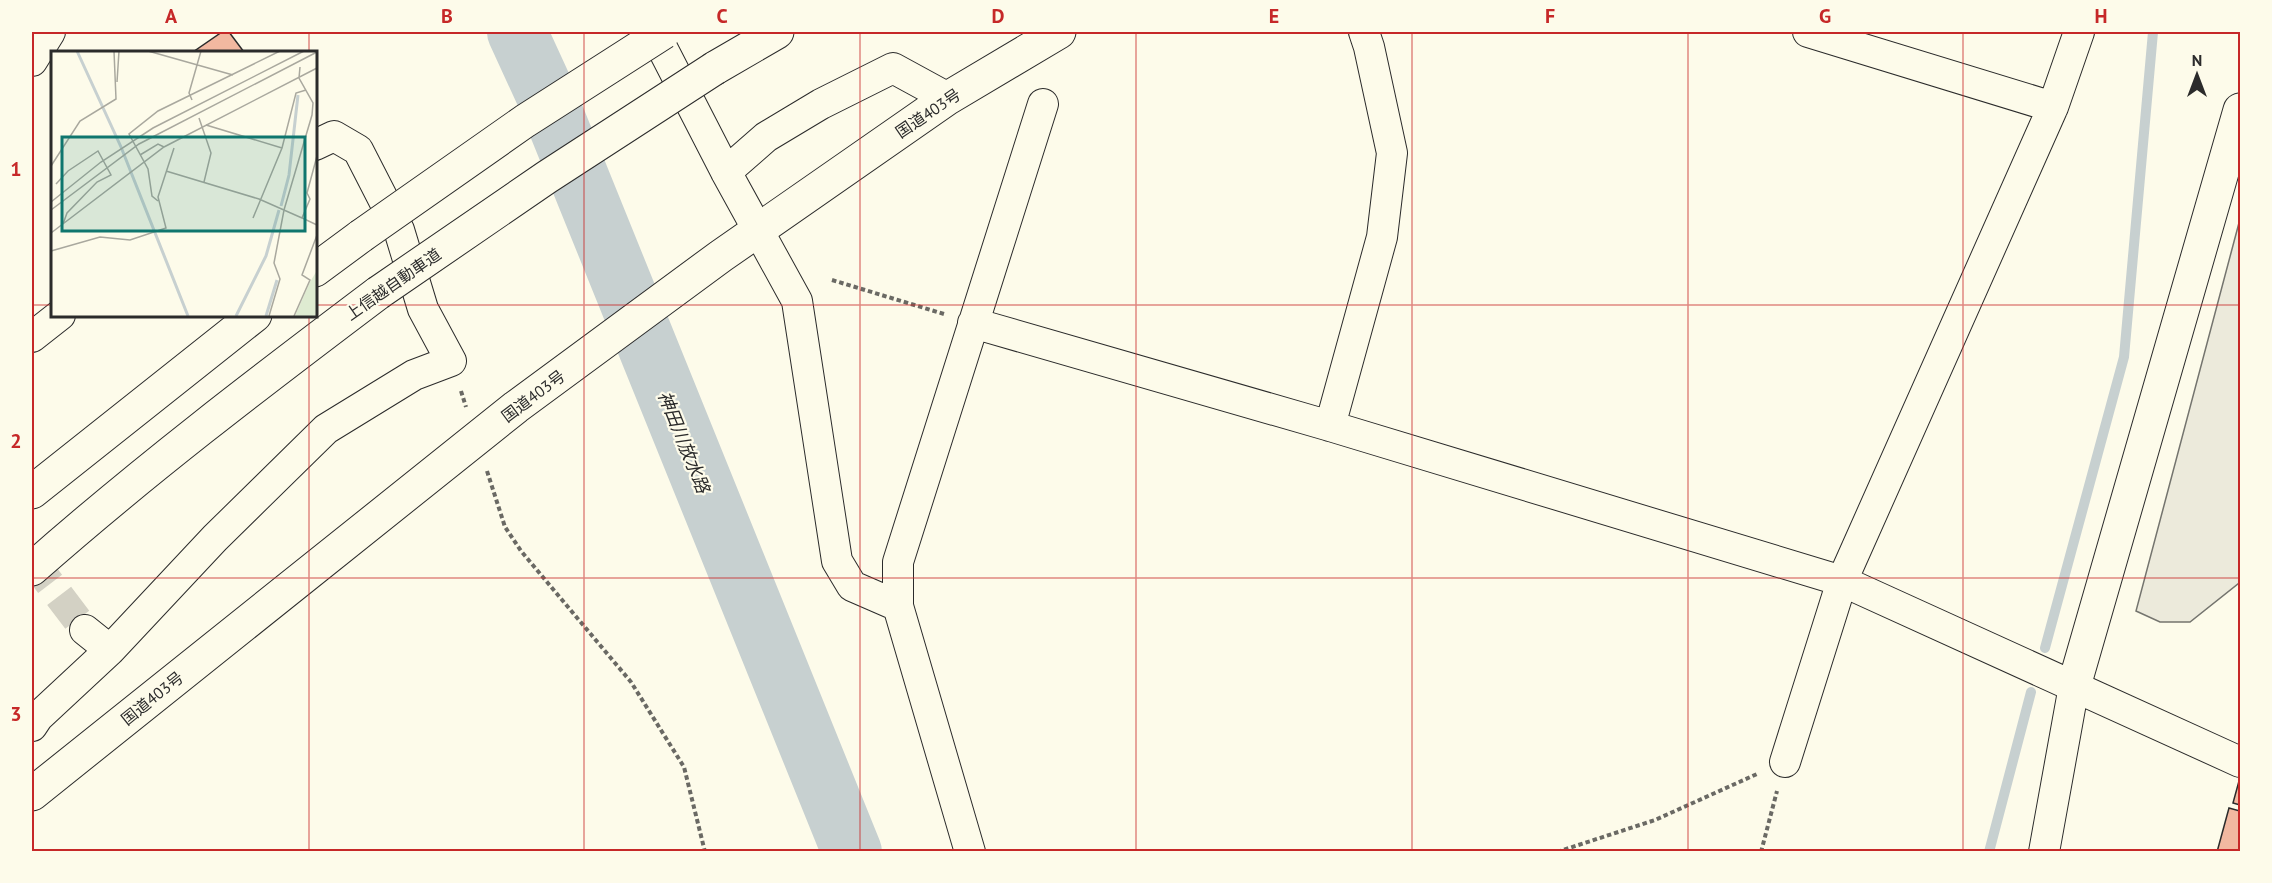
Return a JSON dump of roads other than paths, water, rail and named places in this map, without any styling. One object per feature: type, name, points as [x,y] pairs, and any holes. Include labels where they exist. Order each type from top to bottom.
[{"type":"main road","points":[[316,269],[525,121],[664,32]]},
{"type":"main road","name":"上信越自動車道","points":[[32,568],[95,513],[241,396],[378,293],[547,177],[715,68],[777,32]]},
{"type":"main road","name":"国道403号","points":[[32,794],[516,407],[721,256],[948,98],[1059,32]]},
{"type":"main road","points":[[2074,686],[2241,110]]},
{"type":"main road","points":[[32,492],[254,316]]},
{"type":"street","points":[[32,61],[50,32]]},
{"type":"street","points":[[654,32],[726,172],[797,301],[837,561],[852,586],[898,606]]},
{"type":"street","points":[[1330,426],[1382,237],[1392,153],[1364,32]]},
{"type":"street","points":[[1808,32],[2053,106]]},
{"type":"street","points":[[1785,762],[1842,581],[2053,106],[2079,32]]},
{"type":"street","points":[[726,172],[766,137],[821,104],[893,68],[948,98]]},
{"type":"street","points":[[970,852],[898,606],[898,562],[1043,104]]},
{"type":"street","points":[[32,726],[38,717],[110,650],[216,538],[326,429],[414,375],[451,361],[423,309],[399,230],[366,170],[358,150],[334,136],[316,145]]},
{"type":"street","points":[[32,337],[59,316]]},
{"type":"street","points":[[973,323],[1330,426],[1842,581],[2241,762]]},
{"type":"street","points":[[85,630],[110,650]]},
{"type":"street","points":[[2044,852],[2074,686]]},
{"type":"waterway","name":"神田川放水路","points":[[517,32],[545,93],[852,852]]},
{"type":"waterway","points":[[2045,648],[2124,357],[2153,32]]},
{"type":"waterway","points":[[1989,852],[2031,692]]},
{"type":"tunnel","points":[[32,560],[85,630]]}]
